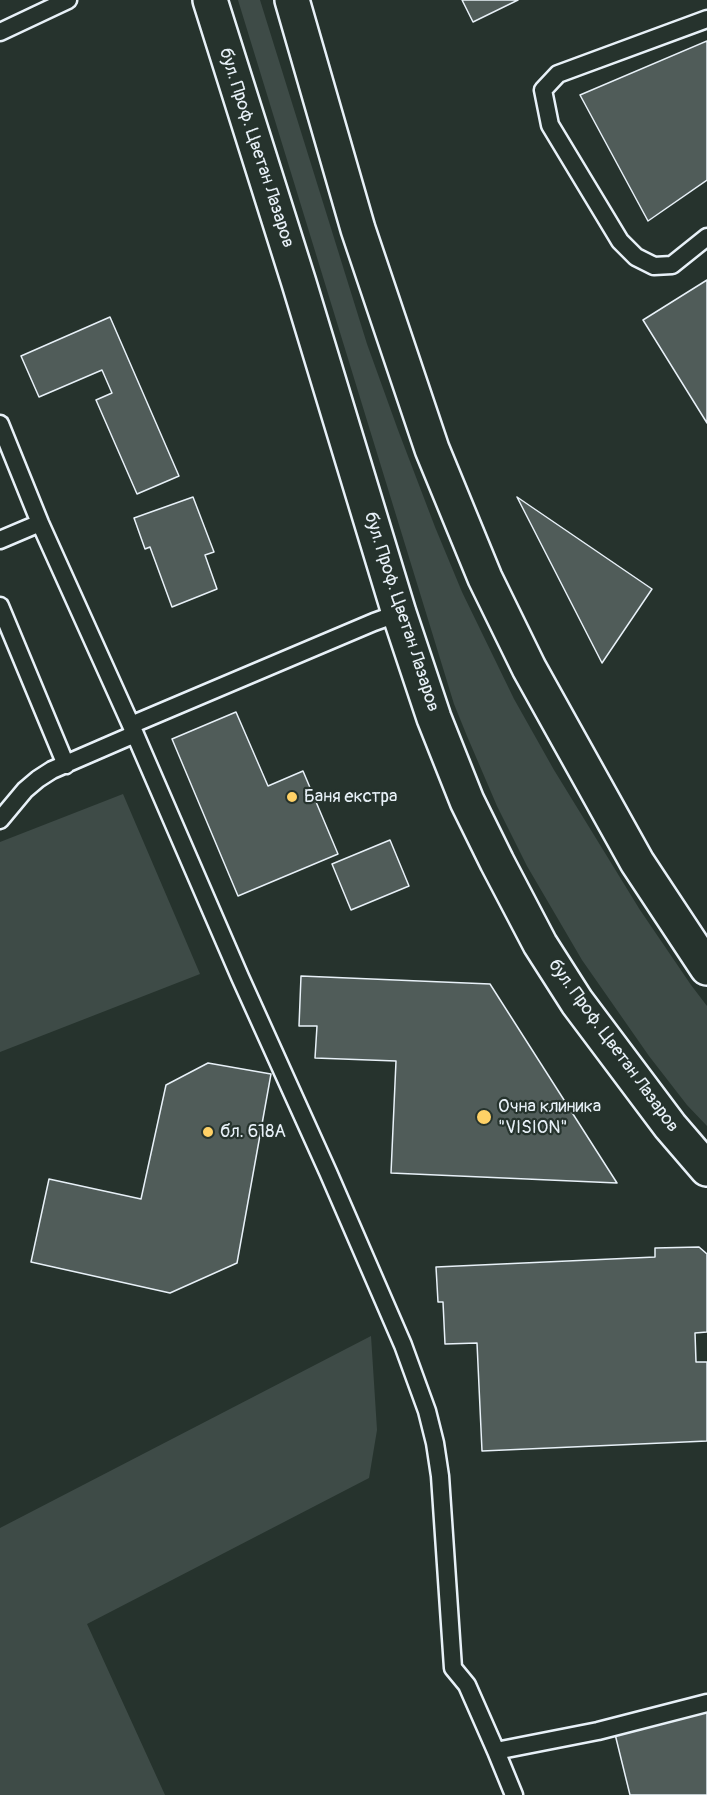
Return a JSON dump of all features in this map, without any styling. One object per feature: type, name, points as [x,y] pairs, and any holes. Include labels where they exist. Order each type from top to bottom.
[{"type":"main road","name":"бул. Проф. Цветан Лазаров","points":[[210,0],[399,613],[434,718],[467,801],[540,944],[577,1002],[670,1126],[707,1169]]},
{"type":"main road","points":[[292,0],[362,240],[432,448],[485,578],[529,668],[637,862],[707,968]]},
{"type":"lane","points":[[0,32],[68,0]]},
{"type":"lane","points":[[707,19],[558,74],[543,90],[550,125],[620,241],[636,257],[654,266],[672,265],[707,237]]},
{"type":"lane","points":[[0,424],[40,523],[133,729],[393,1323],[427,1411],[440,1476],[453,1668],[467,1685],[514,1795]]},
{"type":"lane","points":[[0,540],[40,523]]},
{"type":"lane","points":[[0,606],[66,765]]},
{"type":"lane","points":[[0,820],[25,790],[52,770],[66,765],[133,729],[399,613]]},
{"type":"lane","points":[[496,1751],[598,1731],[707,1703]]},
{"type":"shaded area","points":[[238,0],[260,0],[367,344],[435,527],[462,592],[514,699],[554,770],[640,910],[707,1006],[707,1126],[687,1105],[649,1056],[582,960],[527,866],[497,806],[467,736],[454,704]]},
{"type":"shaded area","points":[[123,794],[200,974],[0,1052],[0,842]]},
{"type":"shaded area","points":[[371,1336],[377,1430],[369,1478],[87,1624],[165,1795],[0,1795],[0,1528]]},
{"type":"building","points":[[462,0],[518,0],[473,22]]},
{"type":"building","points":[[707,41],[707,180],[648,221],[580,95]]},
{"type":"building","points":[[707,280],[707,423],[643,320]]},
{"type":"building","points":[[110,317],[179,476],[137,494],[96,400],[112,393],[102,370],[39,397],[21,356]]},
{"type":"building","points":[[193,497],[214,552],[205,555],[217,589],[172,607],[150,547],[145,549],[134,518]]},
{"type":"building","points":[[517,497],[652,589],[602,663]]},
{"type":"building","points":[[236,712],[268,786],[303,771],[338,854],[238,896],[172,739]]},
{"type":"building","points":[[390,840],[409,886],[351,910],[332,864]]},
{"type":"building","name":"Очна клиника \"VISION\"","points":[[301,976],[490,984],[617,1183],[391,1173],[396,1061],[315,1058],[317,1026],[299,1026]]},
{"type":"building","name":"бл. 618А","points":[[208,1063],[271,1074],[237,1263],[170,1293],[31,1262],[49,1179],[141,1199],[166,1085]]},
{"type":"building","points":[[699,1247],[707,1254],[707,1332],[695,1333],[696,1362],[707,1362],[707,1441],[482,1451],[477,1343],[445,1344],[443,1302],[438,1302],[436,1267],[655,1257],[655,1248]]},
{"type":"building","points":[[707,1707],[707,1795],[630,1795],[614,1730]]},
{"type":"place","name":"Баня екстра","points":[[292,797]]},
{"type":"place","name":"Очна клиника \"VISION\"","points":[[484,1117]]},
{"type":"place","name":"бл. 618А","points":[[208,1132]]}]
